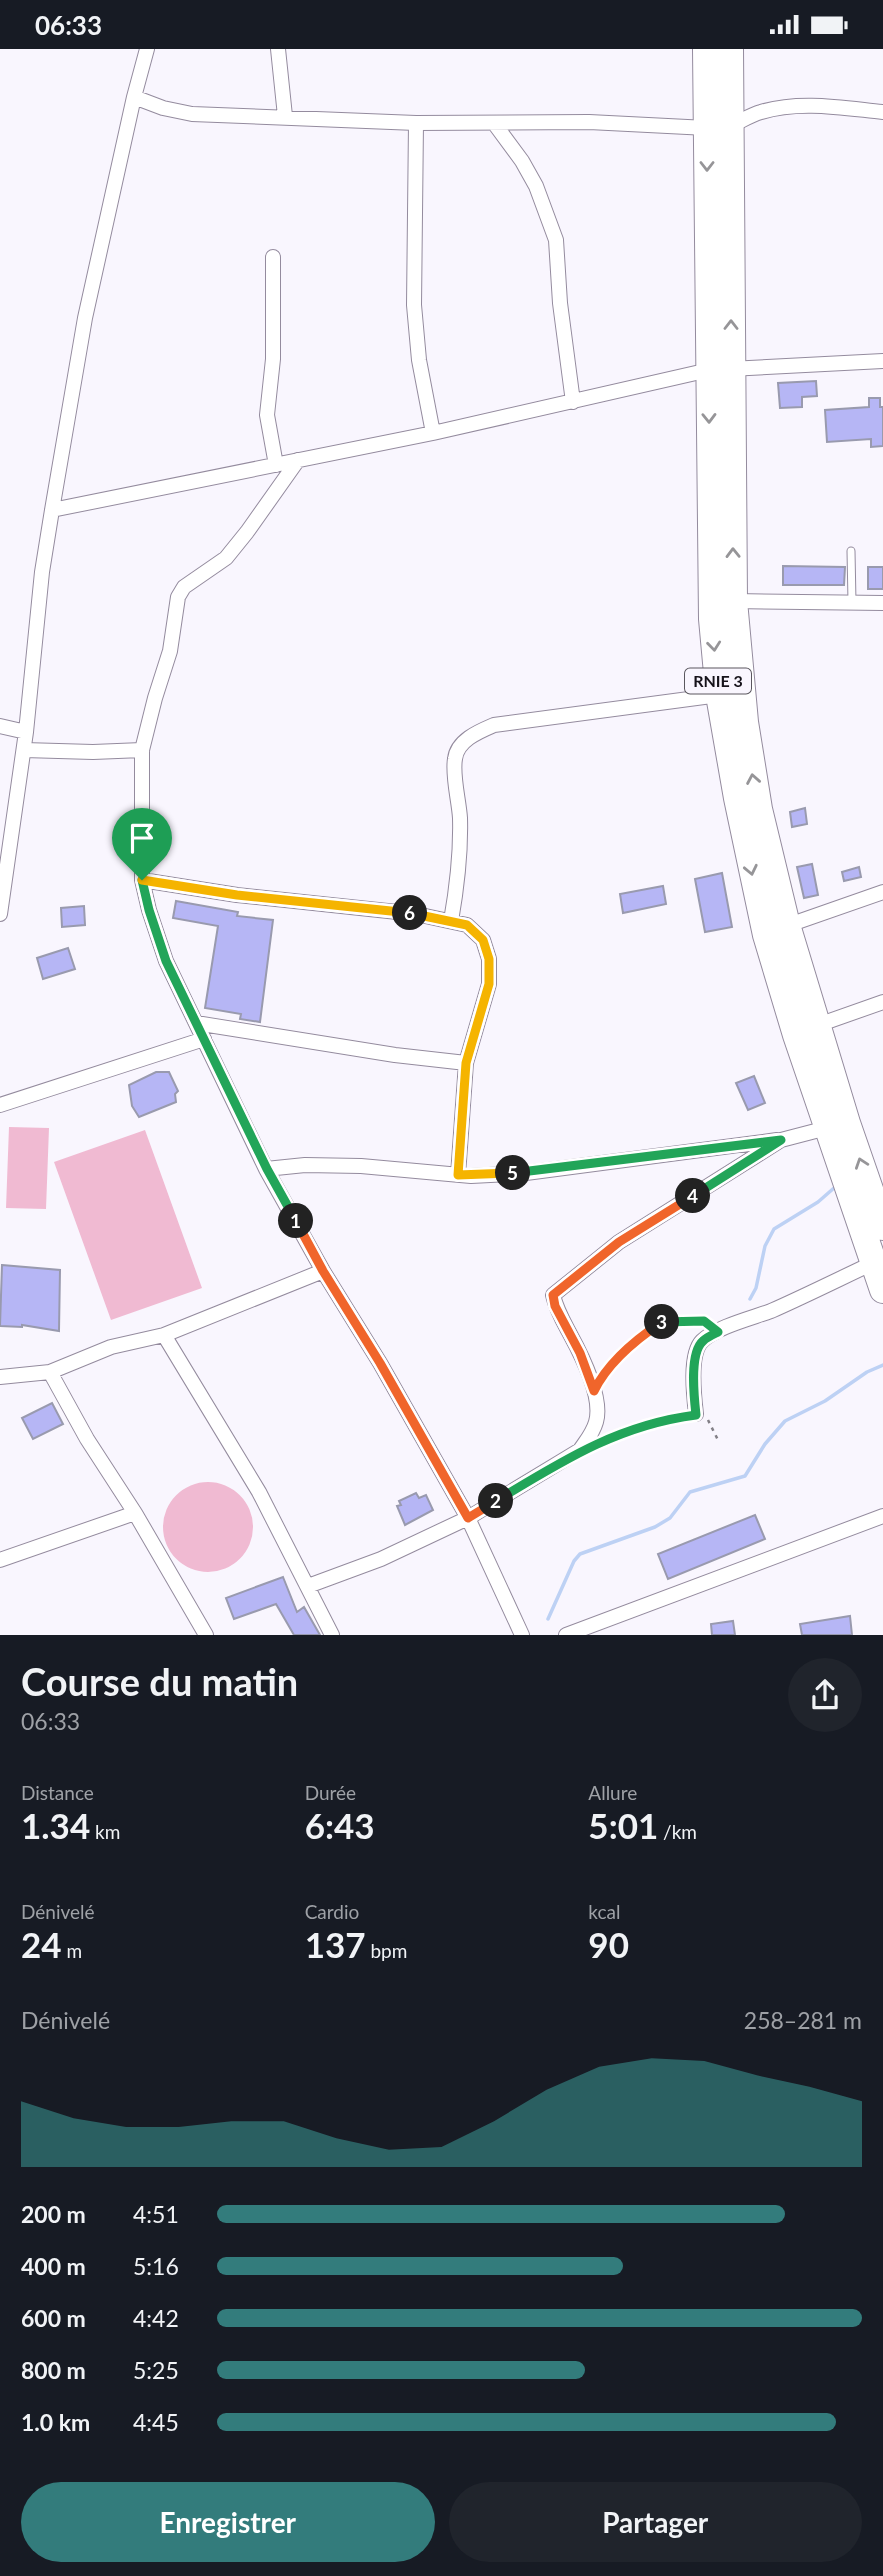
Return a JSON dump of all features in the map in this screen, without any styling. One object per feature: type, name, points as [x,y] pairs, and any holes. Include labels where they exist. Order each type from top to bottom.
[{"type":"highway","name":"RNIE 3","points":[[706,49],[718,127],[720,369],[712,619],[719,695],[748,856],[818,1025],[847,1123],[883,1227]]},
{"type":"highway","name":"RNIE 3","points":[[718,127],[730,49]]},
{"type":"highway","name":"RNIE 3","points":[[720,369],[734,601],[752,773],[777,930],[827,1128],[883,1290]]},
{"type":"street","points":[[0,914],[24,750],[42,572],[52,510],[85,318],[147,49]]},
{"type":"street","points":[[278,49],[285,116]]},
{"type":"street","points":[[134,97],[163,108],[192,114],[416,123],[589,123],[718,127],[760,112],[786,107],[824,106],[883,113]]},
{"type":"street","points":[[416,123],[414,305],[419,360],[433,433]]},
{"type":"street","points":[[494,123],[522,161],[536,186],[556,240],[560,303],[573,402]]},
{"type":"street","points":[[273,257],[273,359],[267,415],[276,465]]},
{"type":"street","points":[[52,510],[433,433],[720,369],[883,361]]},
{"type":"street","points":[[298,460],[226,558],[184,587],[178,597],[170,651],[142,750],[142,880],[166,961],[267,1169],[323,1271],[385,1372],[468,1518],[522,1635]]},
{"type":"street","points":[[734,601],[883,603]]},
{"type":"street","points":[[451,921],[458,883],[460,831],[455,758],[463,743],[477,732],[494,725],[719,695]]},
{"type":"street","points":[[0,726],[26,732]]},
{"type":"street","points":[[24,750],[142,750]]},
{"type":"street","points":[[142,880],[237,895],[416,914],[467,925],[483,940],[489,959],[489,984],[466,1063],[458,1175]]},
{"type":"street","points":[[777,930],[883,892]]},
{"type":"street","points":[[818,1025],[883,1002]]},
{"type":"street","points":[[196,1023],[406,1057],[466,1063]]},
{"type":"street","points":[[0,1105],[204,1039]]},
{"type":"street","points":[[267,1169],[305,1165],[360,1166],[458,1175],[526,1173],[781,1140],[827,1128]]},
{"type":"street","points":[[308,1586],[381,1559],[468,1518],[580,1450],[591,1435],[597,1419],[594,1391],[580,1353],[555,1306],[553,1295],[619,1242],[781,1140]]},
{"type":"street","points":[[696,1415],[695,1356],[701,1342],[873,1263]]},
{"type":"street","points":[[0,1377],[50,1372],[111,1347],[163,1335],[323,1271]]},
{"type":"street","points":[[163,1335],[259,1492],[332,1635]]},
{"type":"street","points":[[50,1372],[87,1439],[135,1513],[206,1635]]},
{"type":"street","points":[[0,1560],[135,1513]]},
{"type":"street","points":[[566,1635],[883,1516]]},
{"type":"lane","points":[[851,551],[852,603]]},
{"type":"path","points":[[594,1391],[603,1373],[634,1342],[661,1322],[704,1321],[718,1332]]},
{"type":"path","points":[[580,1450],[636,1426],[667,1418],[696,1415],[712,1422],[719,1441]]},
{"type":"shaded area","points":[[9,1127],[49,1128],[46,1209],[6,1208]]},
{"type":"shaded area","points":[[145,1130],[202,1288],[111,1320],[54,1162]]},
{"type":"shaded area","points":[[199,1482],[217,1482],[233,1489],[246,1502],[253,1518],[253,1536],[246,1552],[233,1565],[217,1572],[199,1572],[183,1565],[170,1552],[163,1536],[163,1518],[170,1502],[183,1489]]},
{"type":"building","points":[[816,381],[817,396],[802,397],[802,407],[780,408],[778,383]]},
{"type":"building","points":[[869,398],[880,398],[880,407],[883,407],[883,446],[871,447],[871,439],[827,442],[825,410],[869,407]]},
{"type":"building","points":[[783,566],[845,567],[844,585],[783,585]]},
{"type":"building","points":[[868,567],[883,567],[883,589],[868,589]]},
{"type":"building","points":[[805,808],[807,824],[792,827],[790,812]]},
{"type":"building","points":[[812,864],[818,895],[804,898],[797,867]]},
{"type":"building","points":[[859,867],[861,877],[844,881],[842,872]]},
{"type":"building","points":[[722,873],[732,927],[705,932],[695,879]]},
{"type":"building","points":[[663,886],[666,904],[623,913],[620,894]]},
{"type":"building","points":[[176,901],[238,912],[237,916],[273,920],[260,1022],[240,1019],[241,1014],[205,1008],[218,926],[173,918]]},
{"type":"building","points":[[84,906],[85,925],[62,927],[61,908]]},
{"type":"building","points":[[68,948],[75,969],[43,979],[37,958]]},
{"type":"building","points":[[156,1072],[169,1072],[178,1091],[175,1094],[176,1102],[139,1117],[132,1106],[129,1085]]},
{"type":"building","points":[[754,1076],[765,1103],[748,1110],[736,1083]]},
{"type":"building","points":[[2,1265],[60,1270],[59,1331],[22,1325],[0,1326]]},
{"type":"building","points":[[52,1403],[63,1424],[33,1439],[22,1418]]},
{"type":"building","points":[[416,1493],[419,1498],[426,1495],[433,1510],[405,1525],[397,1506],[401,1505],[399,1501]]},
{"type":"building","points":[[755,1515],[765,1539],[668,1579],[658,1554]]},
{"type":"building","points":[[283,1577],[297,1612],[304,1607],[320,1635],[294,1635],[276,1604],[234,1619],[226,1598]]},
{"type":"building","points":[[850,1616],[852,1635],[802,1635],[800,1624]]},
{"type":"building","points":[[733,1621],[735,1635],[712,1635],[711,1624]]},
{"type":"waterway","points":[[750,1299],[756,1288],[765,1246],[774,1229],[818,1202],[834,1188]]},
{"type":"waterway","points":[[548,1619],[574,1561],[580,1554],[655,1527],[670,1518],[690,1492],[745,1476],[765,1444],[785,1421],[825,1401],[867,1372],[883,1365]]},
{"type":"route","points":[[142,880],[330,907],[416,914],[467,925],[483,940],[489,959],[489,984],[466,1063],[458,1175],[471,1177],[526,1173],[781,1140],[619,1242],[553,1295],[555,1306],[580,1353],[594,1391],[603,1373],[634,1342],[661,1322],[704,1321],[718,1332],[701,1342],[695,1356],[696,1415],[667,1418],[636,1426],[580,1450],[468,1518],[380,1363],[323,1271],[267,1169],[166,961],[142,880]]}]
